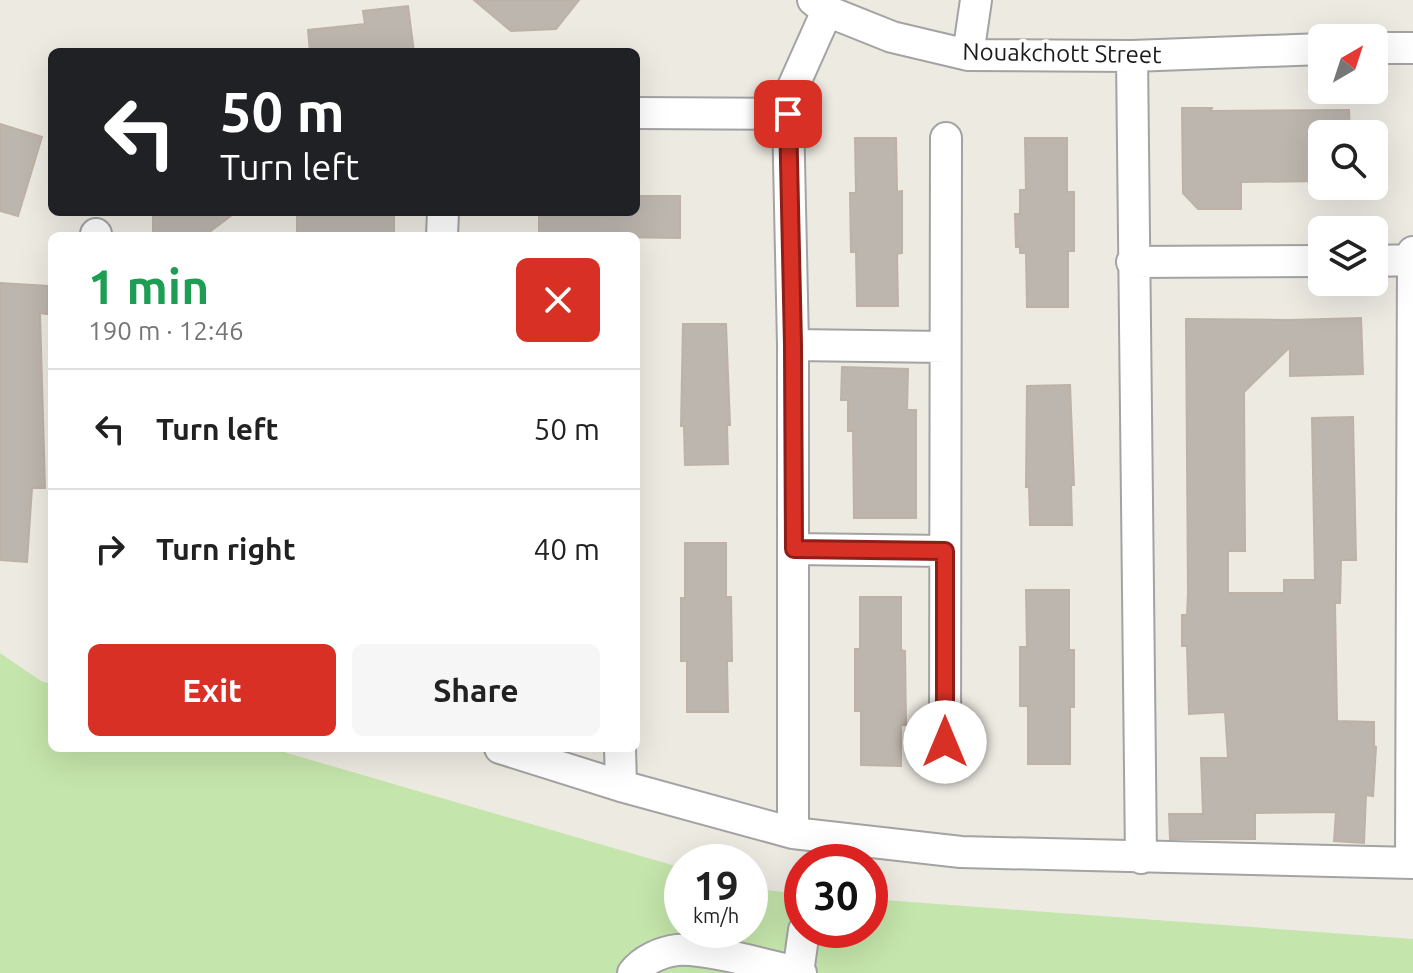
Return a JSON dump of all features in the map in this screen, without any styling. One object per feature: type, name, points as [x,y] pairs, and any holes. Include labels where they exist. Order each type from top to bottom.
[{"type":"street","points":[[968,55],[976,0]]},
{"type":"street","points":[[807,843],[794,549],[788,114],[793,87],[820,5]]},
{"type":"street","name":"Nouakchott Street","points":[[820,5],[892,37],[968,55],[1132,56],[1308,50]]},
{"type":"street","points":[[1388,48],[1413,48]]},
{"type":"street","points":[[1132,56],[1141,858]]},
{"type":"street","points":[[640,113],[788,114]]},
{"type":"street","points":[[945,742],[946,138]]},
{"type":"street","points":[[513,752],[807,843],[1141,858],[1412,863],[1413,252]]},
{"type":"street","points":[[1388,261],[1413,260]]},
{"type":"street","points":[[1132,262],[1308,261]]},
{"type":"street","points":[[793,345],[945,347]]},
{"type":"street","points":[[794,549],[945,551]]},
{"type":"street","points":[[620,752],[621,786]]},
{"type":"street","points":[[633,973],[658,954],[678,950],[708,953],[799,973],[802,948]]},
{"type":"green space","points":[[0,653],[48,683],[48,752],[284,752],[664,863],[664,948],[768,948],[768,890],[784,892],[784,948],[888,948],[888,900],[1413,939],[1413,973],[0,973]]},
{"type":"building","points":[[474,0],[579,0],[556,29],[511,31]]},
{"type":"building","points":[[408,6],[413,48],[310,48],[308,30],[365,24],[363,11]]},
{"type":"building","points":[[1182,108],[1212,108],[1211,111],[1349,110],[1349,120],[1308,120],[1308,181],[1241,182],[1241,209],[1198,209],[1183,193]]},
{"type":"building","points":[[0,124],[42,137],[18,216],[0,211]]},
{"type":"building","points":[[855,138],[896,138],[897,192],[902,191],[902,253],[897,254],[898,306],[857,306],[856,252],[851,252],[850,193],[856,193]]},
{"type":"building","points":[[1025,138],[1067,138],[1067,192],[1074,192],[1074,251],[1068,251],[1068,307],[1027,307],[1026,253],[1020,253],[1020,247],[1016,247],[1015,214],[1020,214],[1020,190],[1026,190]]},
{"type":"building","points":[[640,196],[680,196],[680,238],[640,237],[640,232],[539,232],[539,216],[640,216]]},
{"type":"building","points":[[153,216],[231,216],[209,232],[153,232]]},
{"type":"building","points":[[297,216],[394,216],[394,232],[297,232]]},
{"type":"building","points":[[0,283],[48,286],[47,314],[40,313],[45,488],[32,488],[27,562],[0,560]]},
{"type":"building","points":[[1361,318],[1363,374],[1290,376],[1290,347],[1244,392],[1245,551],[1228,551],[1228,593],[1284,593],[1284,580],[1315,580],[1312,418],[1353,417],[1356,560],[1341,560],[1340,603],[1335,603],[1337,721],[1374,722],[1373,796],[1366,795],[1364,843],[1334,841],[1336,812],[1255,813],[1255,839],[1170,839],[1169,814],[1203,814],[1201,758],[1228,758],[1225,712],[1189,714],[1187,646],[1182,646],[1182,615],[1187,615],[1188,593],[1186,319]]},
{"type":"building","points":[[683,324],[726,324],[730,425],[727,425],[728,464],[685,465],[684,426],[681,426]]},
{"type":"building","points":[[842,367],[908,369],[907,410],[916,410],[916,518],[854,518],[853,431],[848,431],[848,400],[841,400]]},
{"type":"building","points":[[1070,385],[1074,485],[1071,485],[1072,525],[1030,525],[1029,487],[1026,487],[1027,386]]},
{"type":"building","points":[[685,543],[726,543],[726,597],[731,597],[732,661],[727,661],[728,712],[687,712],[687,661],[681,661]]},
{"type":"building","points":[[1026,590],[1069,590],[1069,650],[1074,650],[1070,764],[1028,764],[1028,706],[1020,706],[1020,647],[1027,647]]},
{"type":"building","points":[[860,597],[901,597],[906,725],[901,725],[901,766],[861,765],[861,711],[855,711],[855,649],[860,649]]},
{"type":"route","points":[[788,114],[794,549],[945,551],[945,742]]}]
